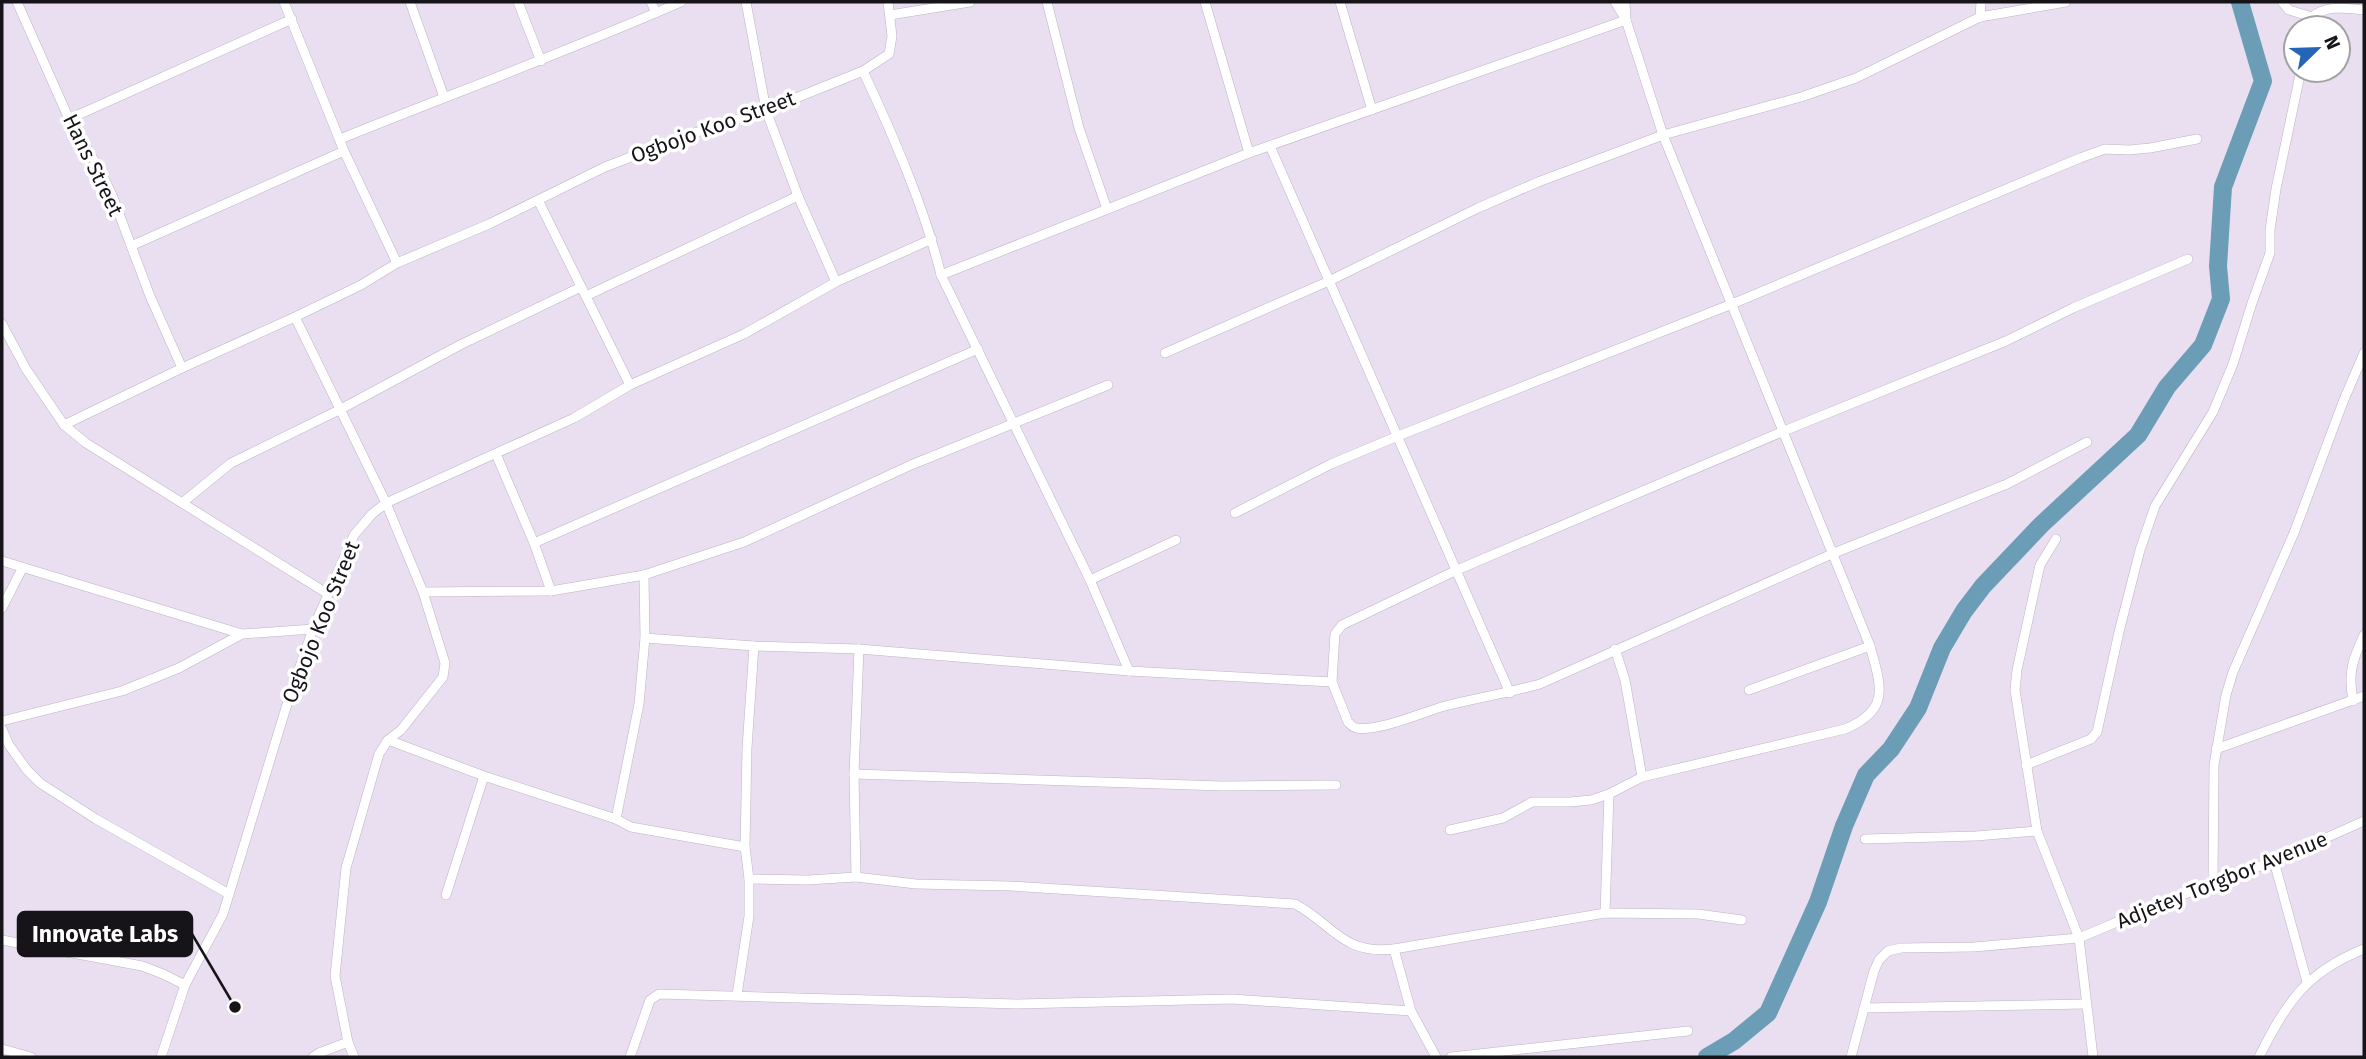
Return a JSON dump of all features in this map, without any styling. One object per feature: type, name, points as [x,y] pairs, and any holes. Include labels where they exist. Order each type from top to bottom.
[{"type":"street","name":"Hans Street","points":[[17,2],[69,119],[100,170],[182,368]]},
{"type":"street","points":[[64,425],[361,285],[397,263],[344,151],[284,2]]},
{"type":"street","points":[[410,2],[444,97]]},
{"type":"street","points":[[518,2],[541,61]]},
{"type":"street","points":[[651,2],[656,13]]},
{"type":"street","points":[[340,139],[541,61],[681,2]]},
{"type":"street","points":[[746,2],[766,110],[797,196],[836,282]]},
{"type":"street","name":"Ogbojo Koo Street","points":[[397,263],[489,224],[615,162],[766,110],[863,71],[889,54],[892,36],[888,2]]},
{"type":"street","points":[[890,15],[970,2]]},
{"type":"street","points":[[1047,2],[1080,128],[1107,209]]},
{"type":"street","points":[[1205,2],[1249,153]]},
{"type":"street","points":[[1340,2],[1372,110]]},
{"type":"street","points":[[1450,830],[1503,818],[1532,802],[1582,801],[1609,794],[1642,777],[1832,732],[1863,722],[1873,712],[1880,695],[1870,646],[1663,135],[1626,20],[1615,2]]},
{"type":"street","points":[[1625,2],[1626,20]]},
{"type":"street","points":[[1980,17],[1981,2]]},
{"type":"street","points":[[1165,354],[1329,281],[1528,186],[1663,135],[1801,97],[1856,78],[1980,17],[2066,2]]},
{"type":"street","points":[[2282,2],[2290,10],[2303,14]]},
{"type":"street","points":[[2317,14],[2324,10],[2345,8],[2364,10]]},
{"type":"street","points":[[69,119],[292,19]]},
{"type":"street","points":[[942,275],[1249,153],[1626,20]]},
{"type":"street","points":[[863,71],[888,125],[932,239],[942,275],[1090,580],[1129,671]]},
{"type":"street","points":[[2026,765],[2091,740],[2097,732],[2140,550],[2155,506],[2213,412],[2236,356],[2270,253],[2270,230],[2276,189],[2298,84]]},
{"type":"street","points":[[1235,513],[1331,464],[1732,304],[2105,149],[2150,148],[2197,139]]},
{"type":"street","points":[[1270,146],[1510,693]]},
{"type":"street","points":[[131,246],[344,151]]},
{"type":"street","points":[[182,503],[232,463],[339,410],[460,345],[797,196]]},
{"type":"street","points":[[538,200],[630,385]]},
{"type":"street","name":"Ogbojo Koo Street","points":[[161,1057],[185,985],[218,924],[229,894],[313,629],[354,535],[372,514],[386,503],[574,418],[630,385],[744,334],[836,282],[932,239]]},
{"type":"street","points":[[2087,442],[2007,484],[1834,554],[1615,649],[1558,677],[1510,693],[1447,706],[1405,720],[1356,728],[1348,722],[1332,682],[1335,634],[1339,627],[1457,570],[1784,431],[2006,341],[2073,308],[2188,259]]},
{"type":"street","points":[[295,317],[386,503],[423,592],[445,663],[443,677],[379,754],[346,868],[335,976],[348,1042],[354,1057]]},
{"type":"street","points":[[2,324],[26,369],[64,425],[86,443],[328,594]]},
{"type":"street","points":[[534,543],[978,349]]},
{"type":"street","points":[[2213,882],[2214,765],[2226,695],[2233,672],[2294,533],[2343,401],[2364,353]]},
{"type":"street","points":[[423,592],[551,591],[644,575],[744,542],[911,465],[1108,386]]},
{"type":"street","points":[[496,454],[534,543],[551,591]]},
{"type":"street","points":[[2056,539],[2040,565],[2015,690],[2037,831],[2079,938],[2093,1057]]},
{"type":"street","points":[[1090,580],[1176,540]]},
{"type":"street","points":[[2,561],[242,634],[313,629]]},
{"type":"street","points":[[2,608],[22,569]]},
{"type":"street","points":[[616,819],[639,704],[645,638],[644,575]]},
{"type":"street","points":[[2,721],[122,691],[179,668],[242,634]]},
{"type":"street","points":[[2353,701],[2350,672],[2364,635]]},
{"type":"street","points":[[645,638],[754,646],[859,649],[1129,671],[1332,682]]},
{"type":"street","points":[[737,995],[749,916],[749,879],[745,847],[747,748],[754,646]]},
{"type":"street","points":[[1749,690],[1870,646]]},
{"type":"street","points":[[856,877],[854,774],[859,649]]},
{"type":"street","points":[[1615,649],[1625,680],[1642,777]]},
{"type":"street","points":[[2216,749],[2364,696]]},
{"type":"street","points":[[2,729],[5,746],[40,783],[96,819],[229,894]]},
{"type":"street","points":[[388,740],[642,830],[745,847]]},
{"type":"street","points":[[854,774],[1222,786],[1336,785]]},
{"type":"street","points":[[446,895],[484,776]]},
{"type":"street","points":[[1605,913],[1609,794]]},
{"type":"street","name":"Adjetey Torgbor Avenue","points":[[1864,1008],[1874,971],[1879,960],[1888,951],[1901,948],[1974,947],[2079,938],[2213,882],[2274,861],[2364,821]]},
{"type":"street","points":[[1865,839],[1976,836],[2037,831]]},
{"type":"street","points":[[2274,861],[2307,982]]},
{"type":"street","points":[[749,879],[808,880],[856,877],[916,884],[1010,886],[1295,904],[1308,911],[1331,932],[1363,948],[1379,951],[1605,913],[1698,914],[1742,920]]},
{"type":"street","points":[[2,940],[142,967],[185,985]]},
{"type":"street","points":[[1394,949],[1411,1011],[1436,1057]]},
{"type":"street","points":[[2259,1057],[2278,1020],[2307,982],[2345,957],[2364,949]]},
{"type":"street","points":[[631,1057],[650,1000],[659,994],[1017,1003],[1232,999],[1411,1011]]},
{"type":"street","points":[[1851,1057],[1864,1008],[2086,1004]]},
{"type":"street","points":[[1451,1057],[1688,1031]]},
{"type":"street","points":[[313,1057],[348,1042]]},
{"type":"street","points":[[2,1049],[31,1057]]},
{"type":"waterway","points":[[1707,1057],[1734,1041],[1768,1013],[1818,902],[1844,826],[1866,775],[1891,749],[1918,708],[1942,648],[1964,611],[1983,586],[2041,525],[2138,435],[2167,387],[2203,345],[2221,299],[2218,266],[2223,187],[2263,81],[2240,2]]},
{"type":"place","name":"Innovate Labs","points":[[235,1007]]}]
